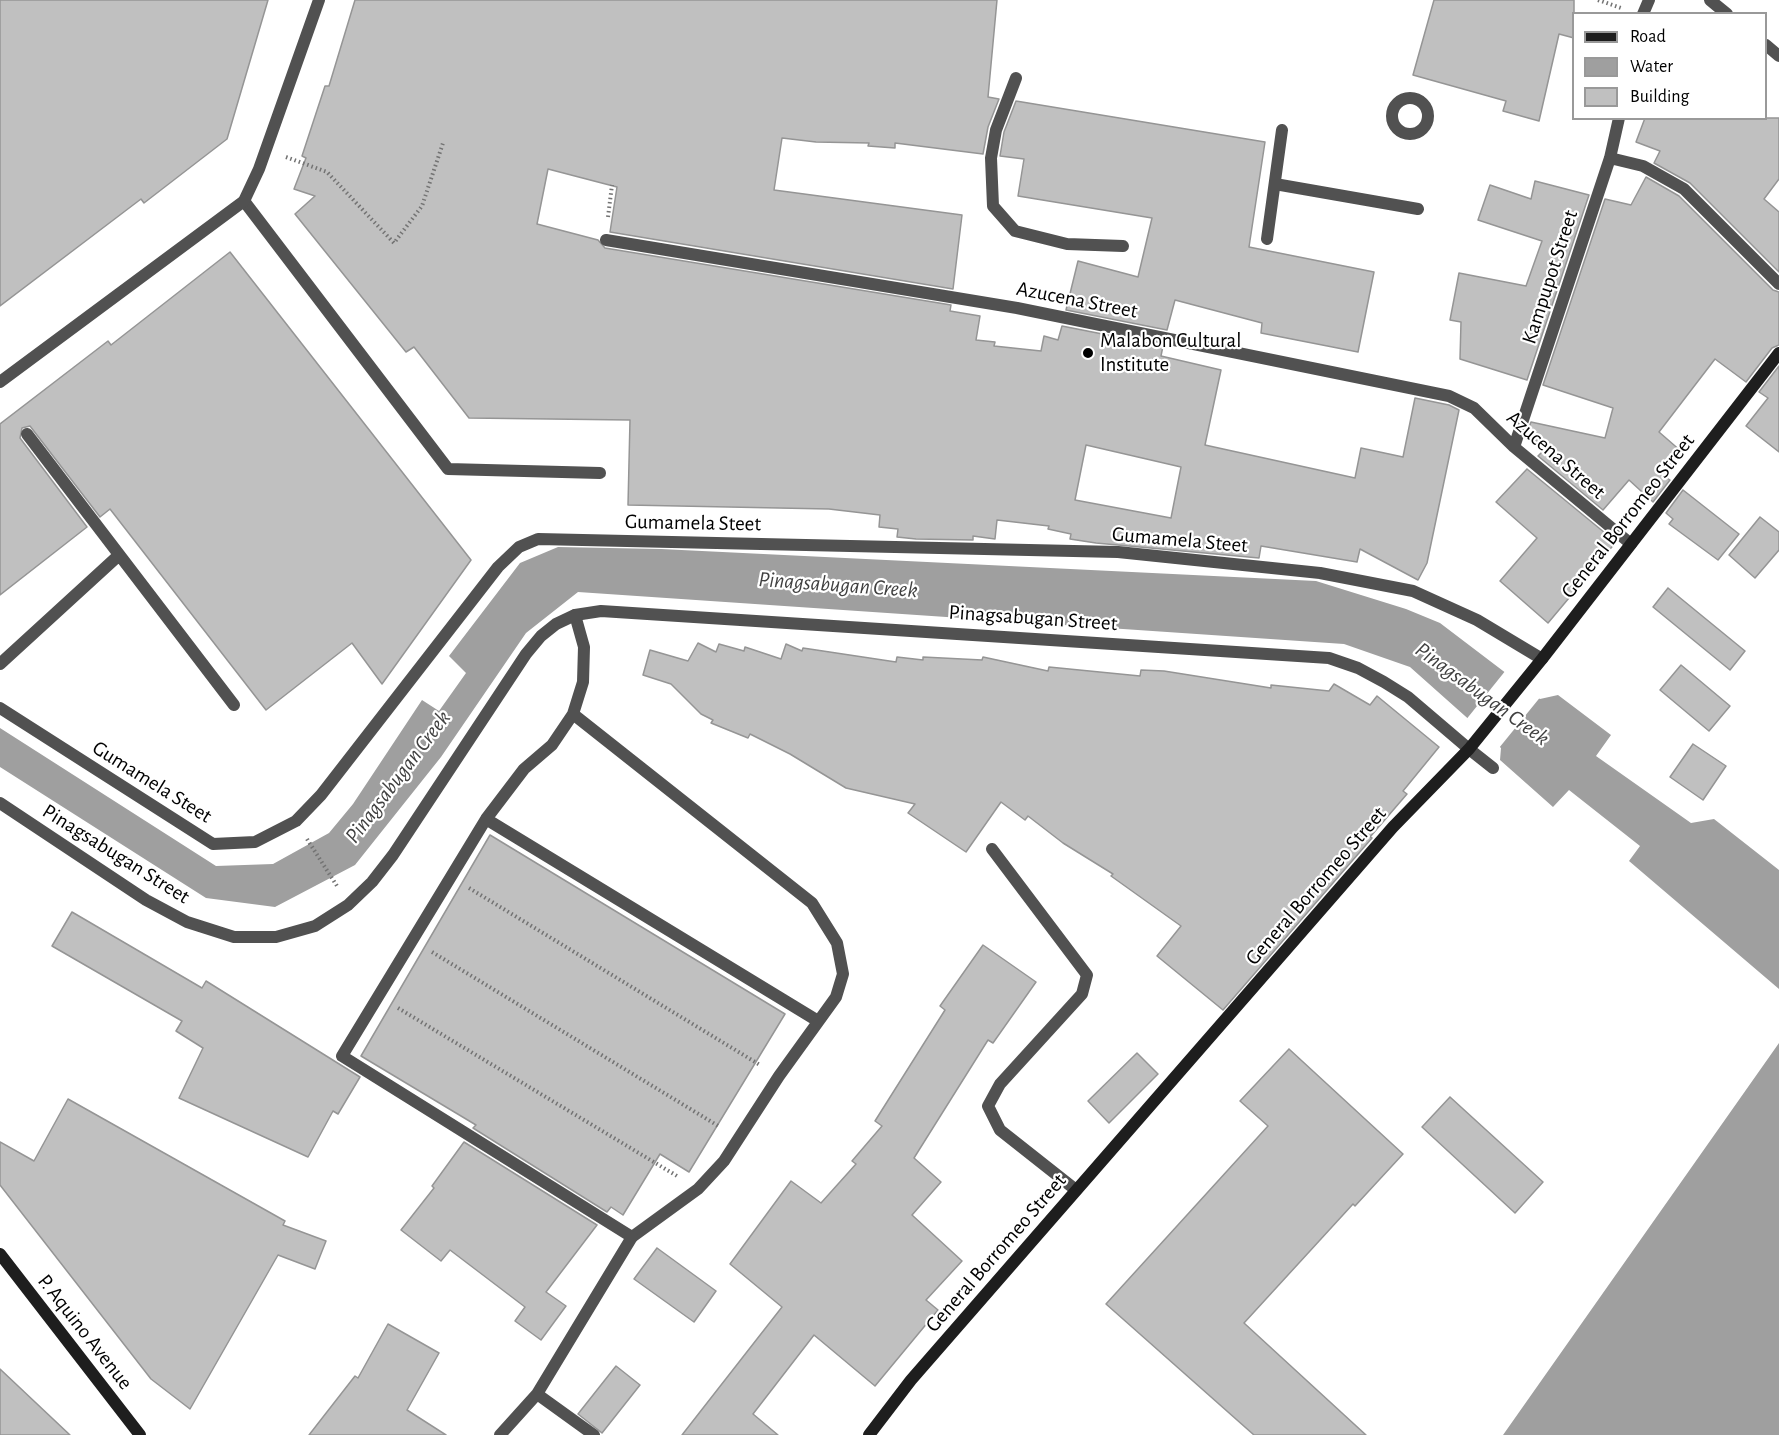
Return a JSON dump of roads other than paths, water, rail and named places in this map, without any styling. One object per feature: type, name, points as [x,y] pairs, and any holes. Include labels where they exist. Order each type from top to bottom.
[{"type":"street","points":[[0,382],[244,201],[266,149],[319,0]]},
{"type":"street","points":[[1710,0],[1724,12]]},
{"type":"street","points":[[1767,46],[1779,56]]},
{"type":"street","points":[[1016,78],[996,130],[991,158],[993,206],[1015,231],[1067,244],[1123,246]]},
{"type":"street","name":"Kampupot Street","points":[[1514,447],[1610,158],[1619,120]]},
{"type":"street","points":[[1267,239],[1282,130]]},
{"type":"street","points":[[1610,158],[1643,166],[1684,189],[1779,284]]},
{"type":"street","points":[[1275,184],[1418,209]]},
{"type":"street","points":[[244,201],[448,469],[600,472]]},
{"type":"street","name":"Azucena Street","points":[[606,240],[1017,308],[1449,396],[1474,408],[1514,447],[1631,544]]},
{"type":"street","name":"General Borromeo Street","points":[[868,1435],[911,1380],[1393,827],[1469,749],[1542,659],[1779,353]]},
{"type":"street","points":[[27,434],[234,705]]},
{"type":"street","name":"Gumamela Steet","points":[[0,708],[213,844],[255,842],[296,820],[321,795],[498,567],[519,547],[538,538],[1118,552],[1320,573],[1413,591],[1477,620],[1542,659]]},
{"type":"street","points":[[0,664],[118,556]]},
{"type":"street","name":"Pinagsabugan Street","points":[[0,804],[146,900],[187,922],[234,937],[276,937],[315,926],[348,905],[372,882],[393,855],[526,654],[556,624],[575,615],[601,611],[1329,658],[1358,668],[1408,697],[1493,768]]},
{"type":"street","points":[[575,615],[584,647],[583,682],[573,714],[552,745],[524,769],[486,819],[342,1056],[632,1237]]},
{"type":"street","points":[[500,1435],[537,1394],[632,1237],[698,1189],[724,1161],[779,1076],[836,997],[843,974],[837,943],[812,903],[573,714]]},
{"type":"street","points":[[486,819],[818,1021]]},
{"type":"street","points":[[992,849],[1087,975],[1082,994],[1000,1084],[988,1106],[1000,1130],[1077,1190]]},
{"type":"street","name":"P. Aquino Avenue","points":[[0,1254],[140,1435]]},
{"type":"street","points":[[537,1394],[594,1435]]},
{"type":"water","name":"Pinagsabugan Creek","points":[[558,547],[661,549],[1316,581],[1406,609],[1440,623],[1540,699],[1558,695],[1611,735],[1596,756],[1691,823],[1714,819],[1779,870],[1779,989],[1629,861],[1640,846],[1569,790],[1553,807],[1500,760],[1501,748],[1410,667],[1344,644],[578,592],[526,633],[441,757],[355,865],[275,907],[206,898],[0,767],[0,728],[216,866],[273,864],[329,833],[353,804],[422,700],[439,711],[466,673],[449,656],[520,563]]},
{"type":"water","points":[[1779,1043],[1779,1435],[1503,1435]]},
{"type":"place","name":"Malabon Cultural Institute","points":[[1088,353]]}]
